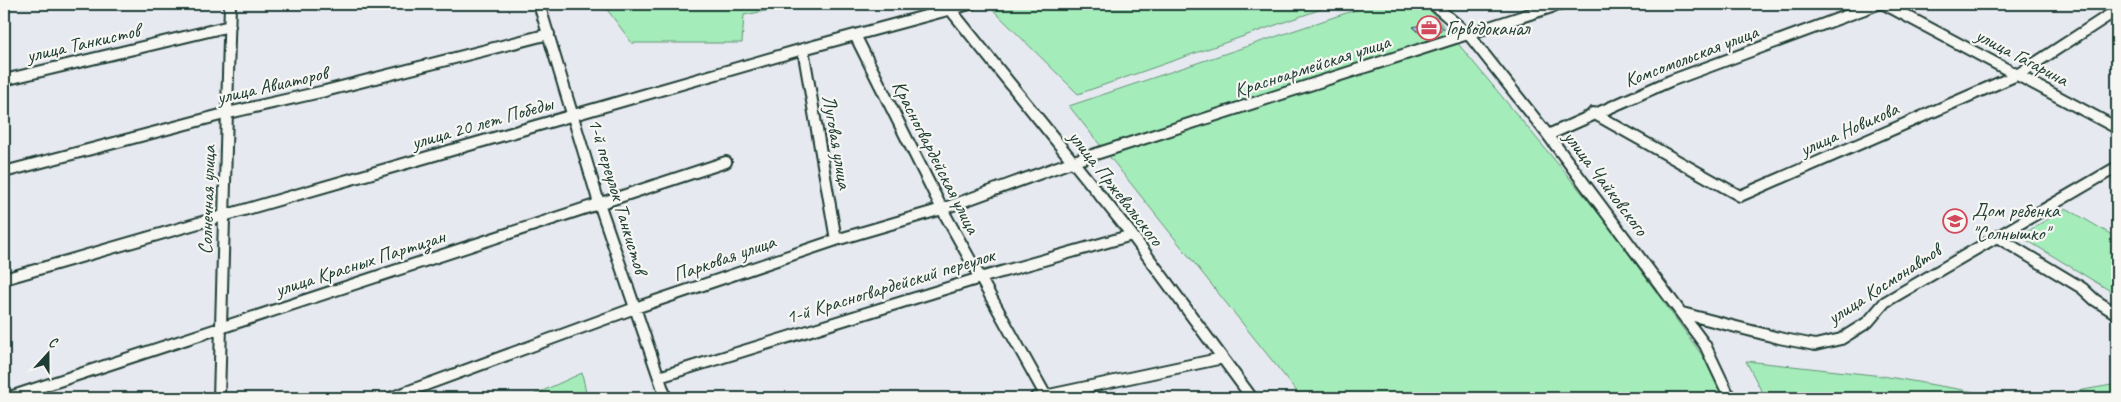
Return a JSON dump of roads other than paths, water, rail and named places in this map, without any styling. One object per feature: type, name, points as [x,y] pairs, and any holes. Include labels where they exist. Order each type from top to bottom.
[{"type":"street","name":"Солнечная улица","points":[[219,398],[219,330],[228,113],[230,4]]},
{"type":"street","name":"1-й переулок Танкистов","points":[[539,4],[599,203],[666,398]]},
{"type":"street","name":"улица 20 лет Победы","points":[[4,280],[948,7],[970,4]]},
{"type":"street","name":"улица Чайковского","points":[[1434,4],[1469,34],[1548,135],[1682,313],[1705,345],[1730,398]]},
{"type":"street","name":"Красноармейская улица","points":[[1074,161],[1561,4]]},
{"type":"street","name":"Комсомольская улица","points":[[1548,135],[1593,113],[1727,59],[1878,4]]},
{"type":"street","name":"улица Гагарина","points":[[1884,4],[2117,128]]},
{"type":"street","name":"улица Пржевальского","points":[[948,7],[1132,234],[1252,398]]},
{"type":"street","name":"улица Новикова","points":[[1593,113],[1740,196],[2017,75],[2117,10]]},
{"type":"street","name":"улица Танкистов","points":[[4,80],[230,26]]},
{"type":"street","name":"улица Авиаторов","points":[[4,172],[228,113],[325,91],[549,34]]},
{"type":"street","name":"Красногвардейская улица","points":[[855,35],[942,208],[1043,397]]},
{"type":"street","name":"Луговая улица","points":[[803,49],[836,240]]},
{"type":"street","name":"Парковая улица","points":[[390,398],[635,308],[836,240],[942,208],[1074,161]]},
{"type":"street","name":"улица Красных Партизан","points":[[7,398],[219,330],[726,162]]},
{"type":"street","name":"улица Космонавтов","points":[[1682,313],[1779,338],[1815,345],[1841,339],[1868,322],[1885,302],[2117,167]]},
{"type":"street","name":"1-й Красногвардейский переулок","points":[[660,377],[980,278],[1132,234]]},
{"type":"street","points":[[1997,237],[2082,288],[2095,300],[2117,314]]},
{"type":"street","points":[[1043,397],[1223,358]]},
{"type":"place","name":"Горводоканал","points":[[1429,28]]},
{"type":"place","name":"Дом ребенка \"Солнышко\"","points":[[1955,221]]}]
